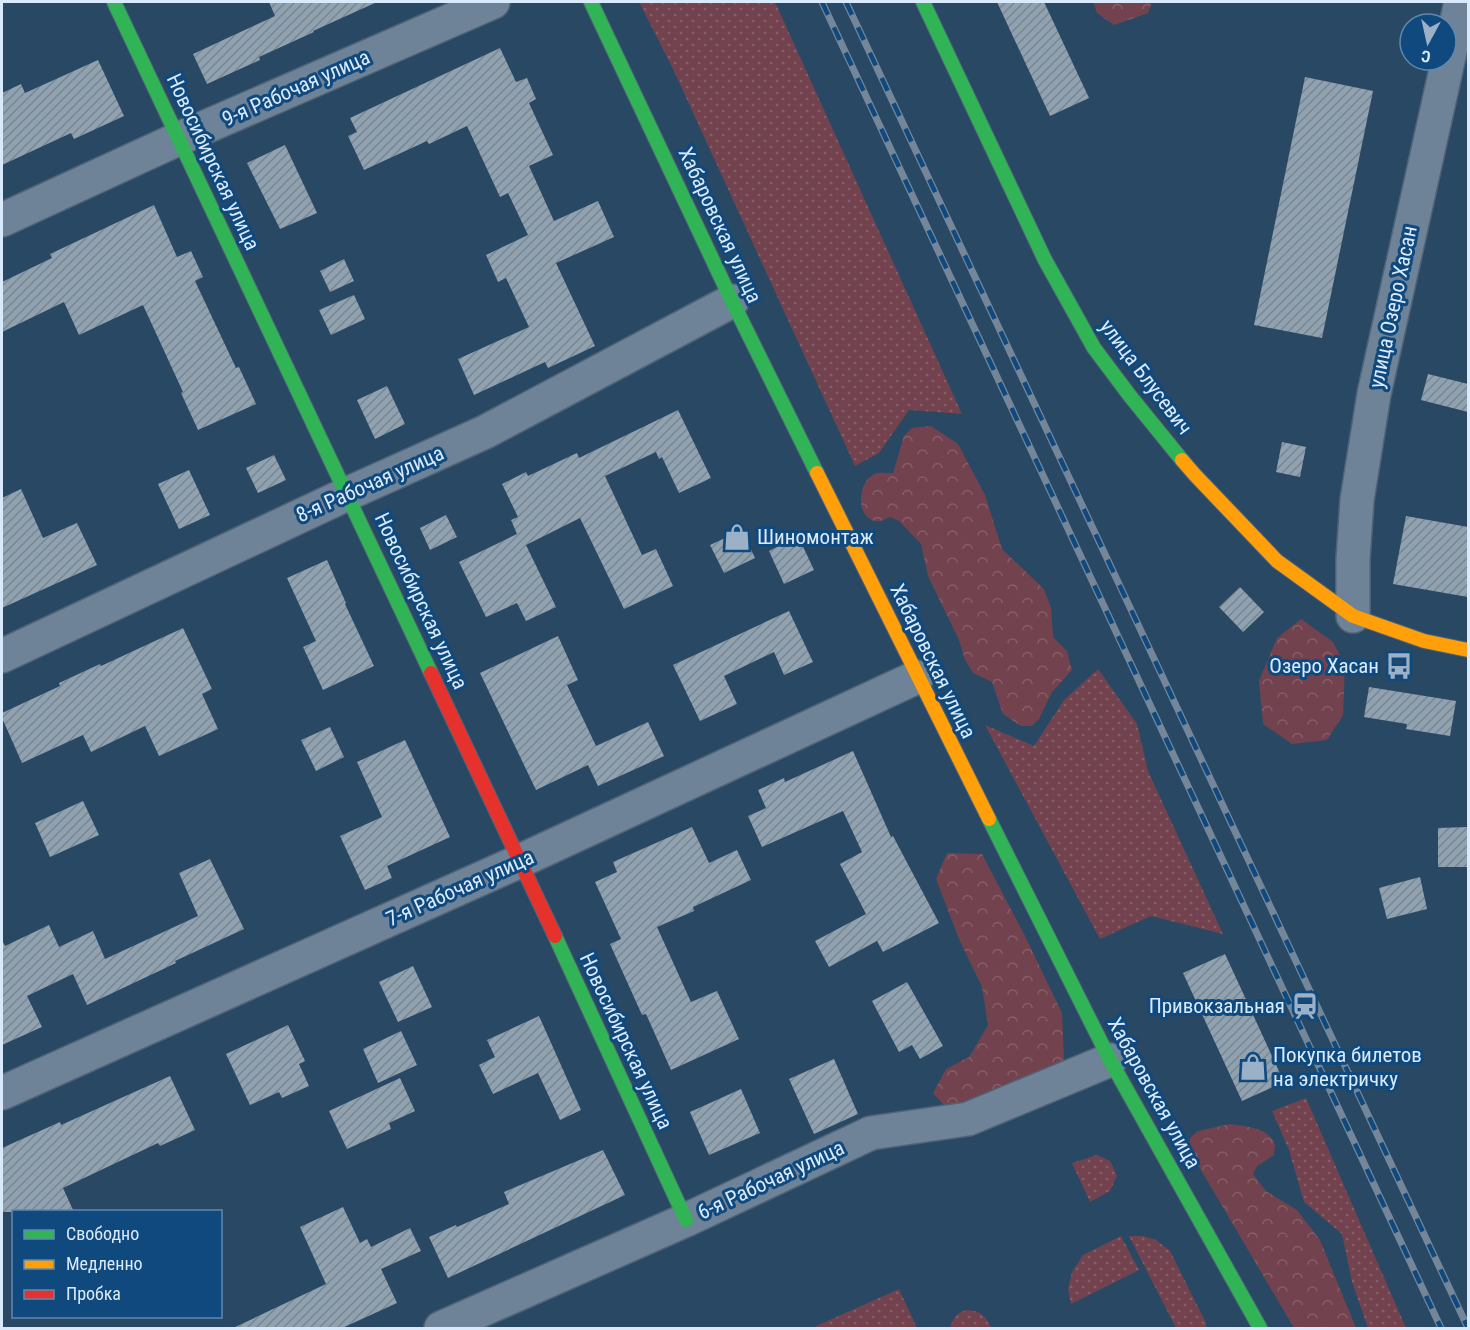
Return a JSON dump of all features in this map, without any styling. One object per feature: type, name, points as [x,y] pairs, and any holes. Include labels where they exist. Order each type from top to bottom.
[{"type":"main road","name":"Новосибирская улица","points":[[114,2],[520,861],[686,1220]]},
{"type":"main road","name":"Хабаровская улица","points":[[591,2],[732,301],[917,677],[1110,1060],[1260,1329]]},
{"type":"main road","name":"улица Блусевич","points":[[923,2],[1045,260],[1094,348],[1195,475],[1277,561],[1353,616],[1424,641],[1468,650]]},
{"type":"street","name":"9-я Рабочая улица","points":[[2,220],[178,139],[493,2]]},
{"type":"street","name":"улица Озеро Хасан","points":[[1353,616],[1353,559],[1357,500],[1374,394],[1461,2]]},
{"type":"street","name":"8-я Рабочая улица","points":[[2,656],[347,494],[485,432],[732,301]]},
{"type":"street","name":"7-я Рабочая улица","points":[[2,1094],[520,861],[917,677]]},
{"type":"street","name":"6-я Рабочая улица","points":[[441,1329],[686,1220],[871,1133],[968,1119],[1110,1060]]},
{"type":"green space","points":[[639,2],[775,2],[962,414],[909,410],[879,453],[855,466],[673,69]]},
{"type":"green space","points":[[1093,2],[1152,2],[1148,13],[1114,25],[1097,13]]},
{"type":"green space","points":[[931,426],[958,444],[985,495],[1002,549],[1044,589],[1051,608],[1053,637],[1067,651],[1072,670],[1052,692],[1039,719],[1032,726],[1021,726],[1003,714],[992,682],[973,673],[965,660],[959,640],[928,576],[921,544],[899,521],[890,517],[881,521],[872,520],[863,510],[861,494],[868,479],[876,473],[893,473],[904,436],[912,428]]},
{"type":"green space","points":[[1301,619],[1333,642],[1345,665],[1343,715],[1327,740],[1292,744],[1263,724],[1259,681],[1277,638]]},
{"type":"green space","points":[[1098,669],[1137,724],[1148,771],[1223,934],[1151,916],[1100,939],[985,725],[1034,746],[1064,700]]},
{"type":"green space","points":[[947,853],[982,854],[1062,1013],[1064,1060],[977,1109],[949,1111],[933,1093],[946,1069],[969,1057],[988,1025],[982,987],[959,939],[936,879]]},
{"type":"green space","points":[[1306,1098],[1406,1328],[1368,1328],[1352,1282],[1342,1234],[1304,1202],[1289,1150],[1272,1111]]},
{"type":"green space","points":[[1230,1124],[1263,1131],[1272,1139],[1275,1145],[1274,1155],[1257,1166],[1253,1174],[1266,1191],[1297,1210],[1320,1240],[1356,1328],[1294,1328],[1188,1148],[1190,1138],[1198,1131]]},
{"type":"green space","points":[[1097,1155],[1110,1161],[1117,1176],[1110,1191],[1090,1202],[1072,1163]]},
{"type":"green space","points":[[1121,1236],[1139,1270],[1071,1304],[1068,1289],[1072,1272],[1083,1255]]},
{"type":"green space","points":[[1129,1236],[1143,1236],[1156,1240],[1170,1251],[1206,1323],[1206,1328],[1176,1328]]},
{"type":"green space","points":[[899,1289],[917,1328],[814,1327]]},
{"type":"green space","points":[[966,1310],[982,1314],[991,1328],[950,1328],[955,1317]]},
{"type":"building","points":[[269,2],[377,2],[207,84],[193,54],[275,16]]},
{"type":"building","points":[[997,2],[1044,2],[1089,98],[1050,116]]},
{"type":"building","points":[[500,48],[516,82],[527,78],[536,99],[529,103],[553,155],[529,166],[554,221],[598,201],[614,237],[556,263],[595,346],[548,368],[545,362],[474,395],[458,359],[529,327],[506,278],[498,282],[486,255],[528,235],[508,193],[500,197],[467,126],[429,144],[427,141],[364,170],[348,136],[357,132],[350,118]]},
{"type":"building","points":[[98,60],[124,116],[74,139],[71,133],[2,165],[2,93],[21,84],[25,93]]},
{"type":"building","points":[[1305,77],[1373,91],[1322,338],[1254,325]]},
{"type":"building","points":[[285,145],[317,213],[280,229],[247,163]]},
{"type":"building","points":[[154,205],[177,257],[191,251],[203,277],[195,281],[236,368],[239,367],[256,404],[198,430],[143,305],[79,335],[64,302],[2,332],[2,282],[52,258],[50,254]]},
{"type":"building","points":[[344,259],[354,281],[330,292],[320,271]]},
{"type":"building","points":[[354,295],[365,319],[331,335],[319,310]]},
{"type":"building","points":[[1428,374],[1468,384],[1468,412],[1421,400]]},
{"type":"building","points":[[387,386],[405,424],[375,439],[357,400]]},
{"type":"building","points":[[678,410],[711,478],[679,493],[662,457],[659,459],[656,452],[605,476],[642,555],[656,549],[673,586],[624,609],[580,518],[526,545],[556,607],[526,621],[517,603],[486,617],[459,562],[517,534],[511,520],[518,517],[502,484],[526,472],[528,476],[577,453],[579,458]]},
{"type":"building","points":[[1282,442],[1306,447],[1300,477],[1276,472]]},
{"type":"building","points":[[274,455],[286,480],[258,493],[246,468]]},
{"type":"building","points":[[189,470],[210,515],[179,529],[158,484]]},
{"type":"building","points":[[21,489],[43,538],[77,523],[97,565],[2,608],[2,498]]},
{"type":"building","points":[[446,515],[457,537],[430,550],[420,528]]},
{"type":"building","points":[[1406,516],[1468,527],[1468,597],[1393,584]]},
{"type":"building","points":[[742,530],[755,558],[724,573],[710,545]]},
{"type":"building","points":[[798,536],[814,570],[784,584],[769,551]]},
{"type":"building","points":[[327,560],[374,666],[323,690],[303,647],[316,641],[287,578]]},
{"type":"building","points":[[1240,587],[1264,612],[1243,632],[1219,607]]},
{"type":"building","points":[[789,611],[813,662],[784,675],[774,652],[724,676],[737,704],[700,721],[673,665]]},
{"type":"building","points":[[183,628],[212,689],[202,694],[218,729],[159,756],[145,726],[91,752],[83,735],[22,763],[2,718],[2,713],[60,686],[59,683]]},
{"type":"building","points":[[558,636],[578,680],[567,685],[596,746],[648,722],[664,756],[598,786],[588,765],[536,790],[480,673]]},
{"type":"building","points":[[1369,687],[1456,701],[1450,736],[1406,729],[1407,724],[1364,717]]},
{"type":"building","points":[[330,727],[344,757],[316,771],[301,740]]},
{"type":"building","points":[[405,740],[450,837],[387,866],[392,878],[365,890],[340,836],[382,817],[357,762]]},
{"type":"building","points":[[853,751],[891,837],[893,836],[939,923],[883,952],[877,941],[829,967],[815,941],[866,914],[840,864],[862,852],[843,811],[762,847],[748,816],[766,808],[758,790],[784,778],[785,782]]},
{"type":"building","points":[[83,801],[99,835],[50,857],[35,823]]},
{"type":"building","points":[[692,827],[709,863],[737,850],[751,880],[693,907],[694,911],[657,927],[691,1002],[717,991],[739,1039],[671,1070],[646,1014],[642,1015],[610,944],[621,939],[595,882],[617,872],[613,862]]},
{"type":"building","points":[[1468,827],[1468,867],[1438,867],[1438,828]]},
{"type":"building","points":[[210,859],[244,929],[87,1005],[73,974],[27,996],[42,1027],[2,1045],[2,940],[5,946],[49,925],[59,947],[93,931],[105,959],[198,916],[179,873]]},
{"type":"building","points":[[1420,877],[1427,909],[1387,919],[1379,888]]},
{"type":"building","points":[[1225,954],[1284,1082],[1242,1101],[1183,973]]},
{"type":"building","points":[[413,966],[432,1007],[398,1022],[379,982]]},
{"type":"building","points":[[907,982],[943,1046],[920,1059],[912,1045],[899,1052],[872,1001]]},
{"type":"building","points":[[539,1016],[581,1110],[560,1120],[538,1073],[493,1094],[479,1065],[495,1057],[487,1040]]},
{"type":"building","points":[[288,1025],[305,1061],[299,1064],[309,1086],[282,1098],[279,1092],[250,1105],[226,1054]]},
{"type":"building","points":[[401,1031],[417,1065],[378,1083],[363,1049]]},
{"type":"building","points":[[834,1059],[858,1114],[814,1134],[789,1079]]},
{"type":"building","points":[[170,1076],[195,1130],[160,1146],[158,1143],[63,1188],[73,1210],[2,1212],[2,1148],[60,1122],[61,1125]]},
{"type":"building","points":[[400,1078],[415,1111],[389,1123],[391,1129],[347,1149],[329,1111]]},
{"type":"building","points":[[741,1089],[760,1133],[709,1155],[690,1112]]},
{"type":"building","points":[[603,1150],[625,1195],[448,1278],[429,1237],[509,1204],[504,1192]]},
{"type":"building","points":[[343,1207],[360,1243],[367,1239],[371,1247],[410,1228],[421,1251],[381,1269],[397,1303],[340,1329],[231,1329],[326,1284],[300,1227]]},
{"type":"railway","points":[[822,2],[1441,1328]]},
{"type":"railway","points":[[846,2],[1468,1328]]},
{"type":"traffic: fast","points":[[114,2],[431,673]]},
{"type":"traffic: fast","points":[[591,2],[732,301],[817,473]]},
{"type":"traffic: fast","points":[[923,2],[1045,260],[1094,348],[1182,460]]},
{"type":"traffic: fast","points":[[989,819],[1110,1060],[1260,1328]]},
{"type":"traffic: fast","points":[[555,936],[686,1220]]},
{"type":"traffic: slow","points":[[1182,460],[1277,561],[1353,616],[1424,641],[1468,650]]},
{"type":"traffic: slow","points":[[817,473],[989,819]]},
{"type":"traffic: jam","points":[[431,673],[555,936]]},
{"type":"place","name":"Шиномонтаж","points":[[737,537]]},
{"type":"place","name":"Озеро Хасан","points":[[1399,666]]},
{"type":"place","name":"Привокзальная","points":[[1305,1006]]},
{"type":"place","name":"Покупка билетов на электричку","points":[[1253,1067]]}]
